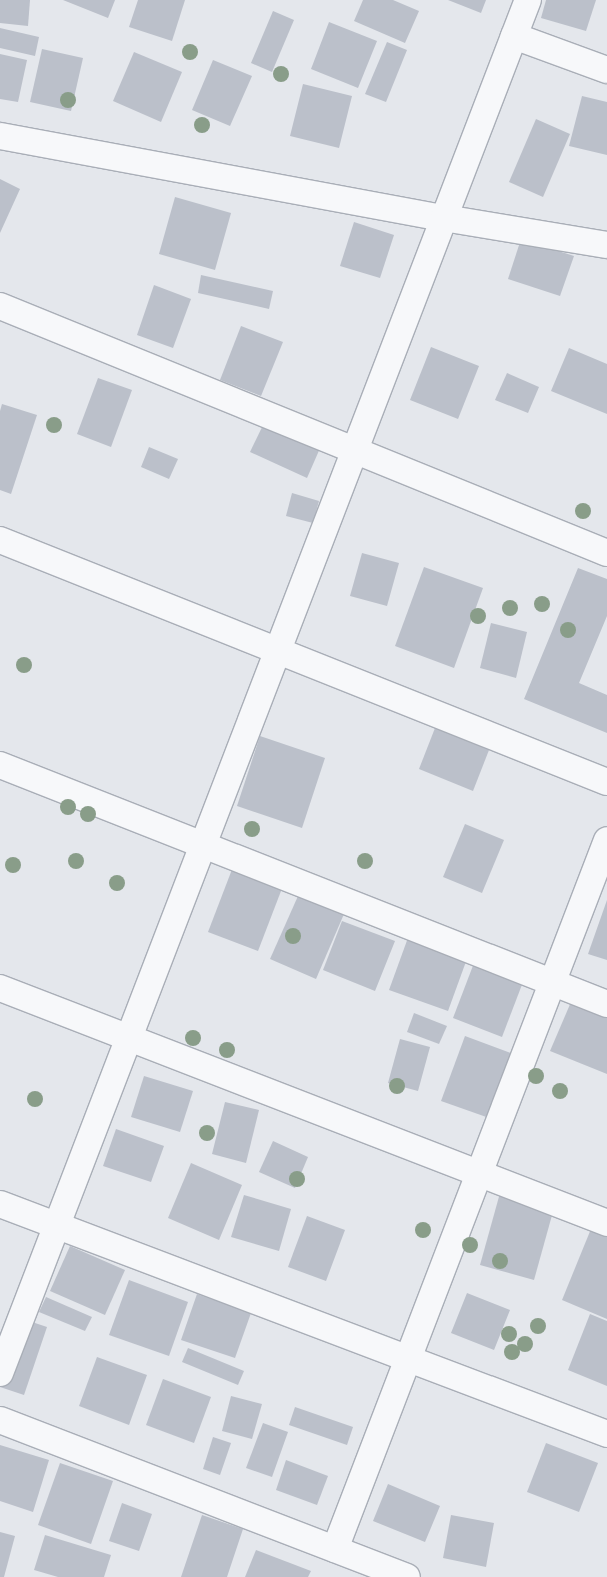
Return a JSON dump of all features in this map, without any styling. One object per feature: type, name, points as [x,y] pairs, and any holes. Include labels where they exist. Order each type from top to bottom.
[{"type":"street","points":[[0,1373],[528,0]]},
{"type":"street","points":[[514,36],[607,70]]},
{"type":"street","points":[[0,136],[444,218],[607,245]]},
{"type":"street","points":[[0,306],[607,553]]},
{"type":"street","points":[[0,540],[607,782]]},
{"type":"street","points":[[0,765],[607,1004]]},
{"type":"street","points":[[335,1549],[607,840]]},
{"type":"street","points":[[0,988],[607,1223]]},
{"type":"street","points":[[0,1204],[607,1434]]},
{"type":"street","points":[[0,1420],[407,1577]]},
{"type":"building","points":[[0,0],[30,0],[28,26],[0,23]]},
{"type":"building","points":[[63,0],[115,0],[108,18]]},
{"type":"building","points":[[138,0],[185,0],[172,41],[129,27]]},
{"type":"building","points":[[363,0],[393,0],[419,11],[405,43],[354,21]]},
{"type":"building","points":[[448,0],[486,0],[481,13]]},
{"type":"building","points":[[546,0],[596,0],[586,31],[541,18]]},
{"type":"building","points":[[273,11],[294,20],[272,72],[251,63]]},
{"type":"building","points":[[329,22],[377,41],[358,88],[311,69]]},
{"type":"building","points":[[0,28],[39,37],[35,56],[0,48]]},
{"type":"building","points":[[387,42],[407,50],[386,102],[365,94]]},
{"type":"building","points":[[42,49],[83,58],[71,111],[30,102]]},
{"type":"building","points":[[134,52],[182,72],[161,122],[113,101]]},
{"type":"building","points":[[0,54],[27,60],[18,102],[0,99]]},
{"type":"building","points":[[213,60],[252,76],[230,126],[192,110]]},
{"type":"building","points":[[303,84],[352,96],[339,148],[290,136]]},
{"type":"building","points":[[582,96],[607,102],[607,155],[569,146]]},
{"type":"building","points":[[536,119],[570,134],[543,197],[509,182]]},
{"type":"building","points":[[0,179],[20,189],[0,233]]},
{"type":"building","points":[[175,197],[231,213],[215,270],[159,254]]},
{"type":"building","points":[[354,222],[394,235],[380,278],[340,266]]},
{"type":"building","points":[[521,239],[574,256],[560,296],[508,279]]},
{"type":"building","points":[[201,275],[273,291],[269,309],[198,293]]},
{"type":"building","points":[[154,285],[191,299],[173,348],[137,335]]},
{"type":"building","points":[[241,326],[283,342],[261,396],[220,380]]},
{"type":"building","points":[[431,347],[479,366],[458,419],[410,400]]},
{"type":"building","points":[[569,348],[607,364],[607,414],[551,391]]},
{"type":"building","points":[[507,373],[539,387],[528,413],[495,400]]},
{"type":"building","points":[[98,378],[132,390],[111,447],[77,434]]},
{"type":"building","points":[[2,404],[37,415],[11,494],[0,490],[0,411]]},
{"type":"building","points":[[265,421],[321,446],[307,478],[250,452]]},
{"type":"building","points":[[149,447],[178,459],[169,479],[141,467]]},
{"type":"building","points":[[292,493],[319,501],[313,523],[286,516]]},
{"type":"building","points":[[362,553],[399,563],[387,606],[350,596]]},
{"type":"building","points":[[424,567],[483,588],[454,668],[395,646]]},
{"type":"building","points":[[578,568],[607,579],[607,616],[579,683],[607,695],[607,733],[524,699]]},
{"type":"building","points":[[491,623],[527,632],[516,678],[480,668]]},
{"type":"building","points":[[435,728],[489,750],[473,791],[419,769]]},
{"type":"building","points":[[260,736],[325,758],[302,828],[237,806]]},
{"type":"building","points":[[465,824],[504,840],[482,893],[443,877]]},
{"type":"building","points":[[236,859],[286,878],[258,951],[208,932]]},
{"type":"building","points":[[302,887],[347,907],[316,979],[270,959]]},
{"type":"building","points":[[607,900],[607,960],[588,954]]},
{"type":"building","points":[[342,921],[395,941],[375,991],[323,970]]},
{"type":"building","points":[[409,935],[468,956],[448,1011],[389,990]]},
{"type":"building","points":[[474,963],[523,982],[502,1037],[453,1018]]},
{"type":"building","points":[[571,1002],[607,1017],[607,1074],[550,1051]]},
{"type":"building","points":[[414,1013],[447,1026],[439,1044],[407,1032]]},
{"type":"building","points":[[465,1036],[516,1055],[492,1119],[441,1101]]},
{"type":"building","points":[[400,1039],[430,1047],[418,1091],[388,1083]]},
{"type":"building","points":[[144,1076],[193,1091],[180,1132],[131,1117]]},
{"type":"building","points":[[225,1102],[259,1110],[246,1163],[212,1154]]},
{"type":"building","points":[[116,1129],[164,1146],[151,1182],[103,1166]]},
{"type":"building","points":[[273,1141],[308,1157],[295,1188],[259,1172]]},
{"type":"building","points":[[191,1163],[242,1185],[219,1240],[168,1218]]},
{"type":"building","points":[[500,1193],[554,1208],[534,1280],[480,1265]]},
{"type":"building","points":[[244,1195],[291,1209],[279,1251],[231,1237]]},
{"type":"building","points":[[307,1216],[345,1230],[326,1281],[288,1267]]},
{"type":"building","points":[[593,1224],[607,1229],[607,1319],[562,1300]]},
{"type":"building","points":[[70,1246],[125,1270],[105,1315],[50,1291]]},
{"type":"building","points":[[129,1280],[188,1302],[169,1356],[109,1335]]},
{"type":"building","points":[[467,1293],[510,1310],[494,1350],[451,1333]]},
{"type":"building","points":[[197,1294],[251,1313],[235,1358],[181,1340]]},
{"type":"building","points":[[46,1297],[92,1317],[85,1331],[39,1312]]},
{"type":"building","points":[[590,1314],[607,1321],[607,1386],[568,1370]]},
{"type":"building","points":[[23,1319],[47,1327],[24,1395],[0,1387]]},
{"type":"building","points":[[188,1348],[244,1371],[238,1385],[182,1362]]},
{"type":"building","points":[[97,1357],[147,1375],[129,1425],[79,1406]]},
{"type":"building","points":[[163,1379],[211,1397],[194,1443],[146,1425]]},
{"type":"building","points":[[231,1396],[262,1404],[252,1439],[222,1431]]},
{"type":"building","points":[[295,1407],[353,1427],[347,1445],[289,1425]]},
{"type":"building","points":[[263,1423],[288,1432],[272,1477],[246,1468]]},
{"type":"building","points":[[213,1437],[231,1443],[220,1475],[203,1469]]},
{"type":"building","points":[[546,1443],[598,1463],[579,1512],[527,1492]]},
{"type":"building","points":[[0,1445],[49,1460],[33,1512],[0,1501]]},
{"type":"building","points":[[286,1460],[328,1476],[317,1505],[276,1490]]},
{"type":"building","points":[[60,1463],[113,1481],[91,1544],[38,1525]]},
{"type":"building","points":[[388,1484],[440,1506],[425,1542],[373,1521]]},
{"type":"building","points":[[122,1503],[152,1514],[139,1551],[109,1541]]},
{"type":"building","points":[[202,1515],[243,1529],[227,1577],[181,1577]]},
{"type":"building","points":[[451,1515],[494,1523],[486,1567],[443,1558]]},
{"type":"building","points":[[0,1532],[15,1536],[4,1577],[0,1577]]},
{"type":"building","points":[[45,1535],[111,1555],[104,1577],[58,1577],[34,1570]]},
{"type":"building","points":[[256,1550],[311,1571],[308,1577],[245,1577]]}]
